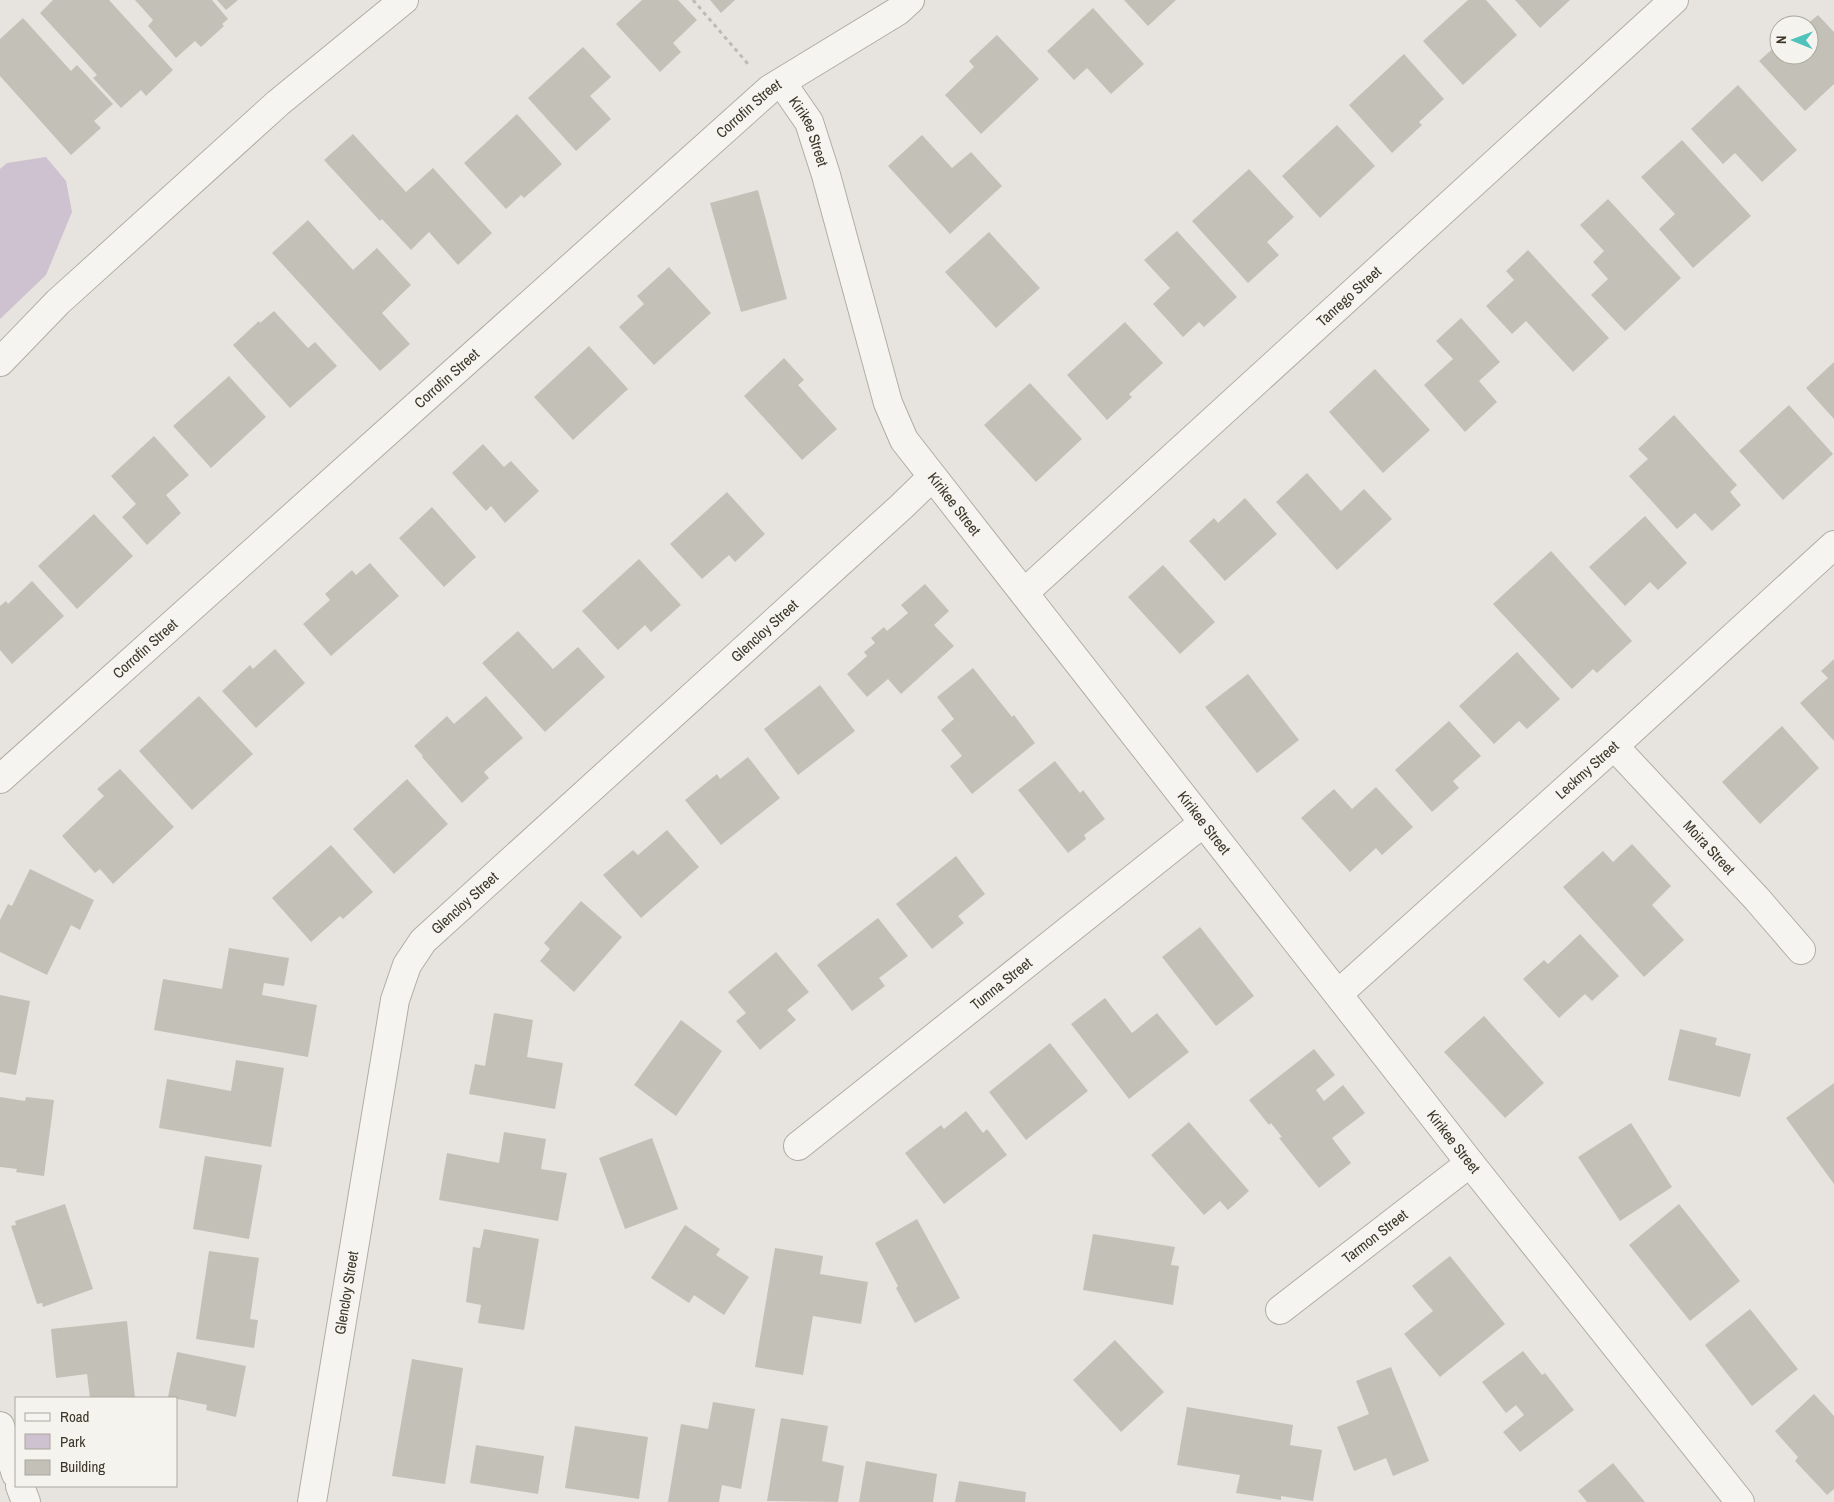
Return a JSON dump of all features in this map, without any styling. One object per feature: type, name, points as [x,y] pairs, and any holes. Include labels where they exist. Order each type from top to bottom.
[{"type":"street","points":[[0,362],[58,302],[278,103],[404,0]]},
{"type":"street","name":"Corrofin Street","points":[[0,778],[776,86],[898,11],[910,0]]},
{"type":"street","name":"Tanrego Street","points":[[1024,593],[1674,0]]},
{"type":"street","name":"Kirikee Street","points":[[776,86],[809,122],[826,174],[888,403],[904,440],[1470,1163],[1740,1502]]},
{"type":"street","name":"Glencloy Street","points":[[312,1502],[395,1000],[407,965],[423,940],[894,514],[932,477]]},
{"type":"street","name":"Leckmy Street","points":[[1338,994],[1834,545]]},
{"type":"street","name":"Moira Street","points":[[1614,746],[1757,898],[1801,950]]},
{"type":"street","name":"Tumna Street","points":[[798,1146],[1203,822]]},
{"type":"street","name":"Tarmon Street","points":[[1280,1310],[1470,1163]]},
{"type":"street","points":[[0,1426],[15,1471]]},
{"type":"street","points":[[20,1487],[26,1502]]},
{"type":"path","points":[[693,0],[776,86]]},
{"type":"green space","points":[[46,157],[66,181],[72,212],[46,275],[0,319],[0,169],[7,163]]},
{"type":"building","points":[[53,0],[109,0],[173,70],[146,96],[141,90],[121,108],[93,78],[97,75],[40,13]]},
{"type":"building","points":[[135,0],[212,0],[228,19],[222,24],[224,26],[201,47],[195,41],[176,58],[148,26],[153,20]]},
{"type":"building","points":[[217,0],[238,0],[226,10]]},
{"type":"building","points":[[642,0],[678,0],[697,20],[673,43],[681,52],[660,72],[616,24]]},
{"type":"building","points":[[710,0],[735,0],[721,13]]},
{"type":"building","points":[[1124,0],[1176,0],[1148,26]]},
{"type":"building","points":[[1468,0],[1486,0],[1517,35],[1463,85],[1423,41]]},
{"type":"building","points":[[1515,0],[1570,0],[1540,28]]},
{"type":"building","points":[[1093,8],[1144,64],[1111,94],[1087,68],[1074,80],[1047,51]]},
{"type":"building","points":[[1819,16],[1834,32],[1834,84],[1805,111],[1759,61],[1769,52],[1769,65],[1819,65]]},
{"type":"building","points":[[23,18],[71,71],[77,65],[113,104],[94,121],[101,128],[71,155],[0,76],[0,39]]},
{"type":"building","points":[[997,35],[1039,79],[981,134],[945,95],[974,67],[969,61]]},
{"type":"building","points":[[583,47],[611,77],[590,96],[611,119],[576,151],[528,98]]},
{"type":"building","points":[[1404,54],[1444,99],[1419,122],[1422,125],[1392,153],[1349,105]]},
{"type":"building","points":[[1738,85],[1797,150],[1762,182],[1735,153],[1723,164],[1691,129]]},
{"type":"building","points":[[517,114],[562,164],[524,198],[521,195],[506,209],[464,163]]},
{"type":"building","points":[[1337,125],[1375,166],[1320,218],[1282,176]]},
{"type":"building","points":[[353,134],[406,192],[433,168],[492,233],[458,265],[429,232],[411,250],[382,219],[380,221],[324,160]]},
{"type":"building","points":[[922,135],[952,168],[971,152],[1002,186],[950,234],[888,166]]},
{"type":"building","points":[[1682,140],[1751,216],[1693,268],[1659,229],[1675,214],[1641,177]]},
{"type":"building","points":[[1249,169],[1294,217],[1267,242],[1279,255],[1248,283],[1192,221]]},
{"type":"building","points":[[758,190],[787,299],[741,312],[710,203]]},
{"type":"building","points":[[1608,199],[1681,278],[1625,331],[1591,295],[1608,279],[1593,262],[1604,251],[1580,225]]},
{"type":"building","points":[[308,220],[353,270],[377,248],[411,285],[382,313],[410,344],[380,371],[272,253]]},
{"type":"building","points":[[1177,231],[1237,297],[1204,327],[1199,322],[1183,337],[1153,304],[1170,288],[1144,260]]},
{"type":"building","points":[[989,232],[1040,288],[996,328],[945,272]]},
{"type":"building","points":[[1528,250],[1609,338],[1573,372],[1526,321],[1512,334],[1486,306],[1514,280],[1506,271]]},
{"type":"building","points":[[669,267],[711,313],[654,365],[619,327],[644,304],[637,296]]},
{"type":"building","points":[[274,311],[308,348],[315,342],[337,366],[290,408],[233,345],[259,321],[260,323]]},
{"type":"building","points":[[1461,318],[1500,362],[1479,381],[1497,402],[1465,432],[1424,385],[1453,359],[1436,341]]},
{"type":"building","points":[[1125,322],[1163,363],[1129,394],[1132,397],[1107,420],[1067,375]]},
{"type":"building","points":[[589,346],[628,389],[573,440],[534,397]]},
{"type":"building","points":[[784,358],[804,380],[798,385],[837,429],[802,460],[744,396]]},
{"type":"building","points":[[1834,362],[1834,419],[1806,388]]},
{"type":"building","points":[[1375,369],[1430,430],[1383,473],[1329,412]]},
{"type":"building","points":[[229,376],[266,417],[211,468],[173,426]]},
{"type":"building","points":[[1030,383],[1082,439],[1036,482],[984,425]]},
{"type":"building","points":[[1789,405],[1833,454],[1783,500],[1739,451]]},
{"type":"building","points":[[1674,415],[1737,485],[1730,492],[1741,505],[1712,531],[1695,513],[1677,529],[1629,476],[1648,459],[1638,449]]},
{"type":"building","points":[[154,436],[189,475],[166,495],[181,513],[147,545],[122,517],[136,504],[111,476]]},
{"type":"building","points":[[483,444],[504,467],[511,461],[539,491],[505,523],[491,506],[486,511],[452,473]]},
{"type":"building","points":[[1307,473],[1341,511],[1364,489],[1392,519],[1337,570],[1276,502]]},
{"type":"building","points":[[727,492],[765,534],[735,562],[729,555],[702,579],[670,544]]},
{"type":"building","points":[[1245,498],[1277,534],[1225,581],[1189,541],[1214,518],[1218,523]]},
{"type":"building","points":[[432,507],[476,557],[444,587],[399,538]]},
{"type":"building","points":[[94,514],[133,556],[77,609],[38,566]]},
{"type":"building","points":[[1645,516],[1687,563],[1658,590],[1650,582],[1625,606],[1589,567]]},
{"type":"building","points":[[1551,551],[1632,641],[1597,673],[1593,669],[1572,689],[1493,604]]},
{"type":"building","points":[[639,559],[681,605],[651,632],[645,625],[618,650],[582,611]]},
{"type":"building","points":[[370,563],[399,596],[331,656],[303,624],[330,600],[325,594],[352,570],[356,575]]},
{"type":"building","points":[[1163,565],[1215,622],[1180,654],[1128,597]]},
{"type":"building","points":[[32,581],[64,616],[12,664],[0,650],[0,606],[6,601],[8,604]]},
{"type":"building","points":[[925,584],[949,611],[934,625],[954,646],[901,694],[888,679],[867,697],[847,674],[867,656],[864,652],[875,643],[871,638],[884,627],[887,631],[908,613],[901,605]]},
{"type":"building","points":[[518,631],[553,669],[578,647],[605,677],[545,732],[482,663]]},
{"type":"building","points":[[275,649],[305,683],[256,728],[222,691],[250,665],[253,669]]},
{"type":"building","points":[[1517,652],[1560,699],[1527,729],[1519,721],[1494,744],[1459,706]]},
{"type":"building","points":[[1834,659],[1834,741],[1800,703],[1828,678],[1821,671]]},
{"type":"building","points":[[973,668],[1012,717],[1014,715],[1035,743],[972,794],[950,766],[962,756],[941,730],[954,719],[937,697]]},
{"type":"building","points":[[1248,674],[1299,740],[1257,773],[1205,707]]},
{"type":"building","points":[[820,685],[855,731],[798,775],[764,729]]},
{"type":"building","points":[[199,696],[253,754],[192,810],[139,751]]},
{"type":"building","points":[[486,696],[523,738],[484,772],[489,778],[462,803],[414,746],[447,716],[454,724]]},
{"type":"building","points":[[1449,721],[1481,756],[1453,781],[1459,788],[1432,812],[1395,770]]},
{"type":"building","points":[[1782,726],[1819,768],[1760,824],[1722,782]]},
{"type":"building","points":[[748,757],[780,798],[721,845],[685,800],[717,774],[720,779]]},
{"type":"building","points":[[1055,761],[1080,793],[1083,790],[1105,819],[1084,835],[1086,839],[1068,853],[1018,790]]},
{"type":"building","points":[[120,769],[174,827],[113,884],[100,869],[95,873],[62,836],[104,796],[97,789]]},
{"type":"building","points":[[407,779],[448,824],[394,874],[353,829]]},
{"type":"building","points":[[1376,787],[1413,827],[1382,855],[1376,848],[1350,872],[1301,818],[1334,789],[1352,809]]},
{"type":"building","points":[[667,830],[699,867],[641,918],[603,875],[633,850],[638,855]]},
{"type":"building","points":[[1632,844],[1671,886],[1652,905],[1684,940],[1644,977],[1563,887],[1603,851],[1613,862]]},
{"type":"building","points":[[331,845],[373,892],[343,919],[340,916],[311,942],[272,898]]},
{"type":"building","points":[[956,856],[985,894],[958,916],[964,923],[932,949],[896,904]]},
{"type":"building","points":[[30,869],[94,900],[80,930],[71,925],[47,975],[0,952],[0,920],[8,904],[12,906]]},
{"type":"building","points":[[581,901],[622,937],[574,992],[540,961],[550,949],[544,943]]},
{"type":"building","points":[[878,918],[908,956],[879,978],[885,986],[852,1011],[817,965]]},
{"type":"building","points":[[1200,927],[1254,996],[1216,1026],[1162,957]]},
{"type":"building","points":[[1580,934],[1619,976],[1592,1001],[1585,994],[1559,1018],[1523,979],[1544,960],[1548,964]]},
{"type":"building","points":[[229,948],[289,958],[284,986],[264,983],[262,995],[317,1005],[308,1057],[154,1030],[163,979],[222,989]]},
{"type":"building","points":[[776,952],[809,992],[787,1010],[796,1020],[760,1050],[736,1021],[746,1013],[728,992]]},
{"type":"building","points":[[0,995],[30,1001],[16,1075],[0,1072]]},
{"type":"building","points":[[1105,998],[1132,1033],[1157,1013],[1189,1052],[1129,1099],[1071,1024]]},
{"type":"building","points":[[494,1013],[533,1020],[527,1057],[563,1063],[555,1109],[469,1094],[475,1064],[485,1066]]},
{"type":"building","points":[[1484,1016],[1544,1083],[1505,1118],[1444,1052]]},
{"type":"building","points":[[681,1020],[722,1051],[676,1116],[634,1085]]},
{"type":"building","points":[[1680,1029],[1717,1038],[1715,1045],[1751,1054],[1740,1097],[1668,1080]]},
{"type":"building","points":[[1050,1043],[1088,1091],[1026,1140],[989,1092]]},
{"type":"building","points":[[1314,1049],[1335,1075],[1316,1090],[1324,1101],[1343,1085],[1365,1113],[1332,1138],[1351,1163],[1319,1188],[1279,1138],[1282,1137],[1271,1123],[1269,1125],[1249,1100]]},
{"type":"building","points":[[236,1060],[284,1068],[271,1147],[159,1128],[167,1079],[231,1091]]},
{"type":"building","points":[[1834,1083],[1834,1184],[1786,1118]]},
{"type":"building","points":[[0,1097],[25,1101],[26,1097],[54,1100],[44,1176],[16,1172],[17,1169],[0,1167]]},
{"type":"building","points":[[966,1111],[983,1133],[987,1129],[1007,1155],[944,1204],[905,1153],[941,1125],[944,1129]]},
{"type":"building","points":[[1189,1122],[1249,1191],[1228,1210],[1220,1201],[1204,1215],[1151,1155]]},
{"type":"building","points":[[1631,1123],[1672,1187],[1620,1221],[1578,1157]]},
{"type":"building","points":[[504,1132],[546,1139],[541,1169],[567,1173],[558,1221],[439,1200],[447,1153],[499,1163]]},
{"type":"building","points":[[652,1138],[678,1209],[625,1229],[599,1158]]},
{"type":"building","points":[[205,1156],[262,1165],[249,1239],[193,1229]]},
{"type":"building","points":[[65,1204],[93,1289],[43,1307],[42,1303],[37,1304],[11,1226],[16,1225],[15,1221]]},
{"type":"building","points":[[1679,1204],[1740,1281],[1690,1321],[1629,1245]]},
{"type":"building","points":[[917,1219],[960,1298],[915,1323],[875,1243]]},
{"type":"building","points":[[685,1225],[720,1249],[716,1255],[749,1277],[724,1315],[694,1295],[689,1303],[651,1278]]},
{"type":"building","points":[[484,1229],[539,1239],[524,1330],[478,1323],[481,1305],[466,1302],[473,1247],[480,1248]]},
{"type":"building","points":[[1093,1234],[1175,1247],[1171,1265],[1179,1266],[1173,1305],[1083,1290]]},
{"type":"building","points":[[775,1248],[823,1256],[820,1274],[868,1282],[861,1324],[813,1316],[803,1375],[755,1367]]},
{"type":"building","points":[[209,1251],[259,1258],[250,1319],[258,1320],[254,1348],[196,1339]]},
{"type":"building","points":[[1450,1256],[1505,1324],[1440,1377],[1404,1334],[1433,1311],[1412,1286]]},
{"type":"building","points":[[1750,1309],[1798,1369],[1752,1406],[1705,1345]]},
{"type":"building","points":[[127,1321],[135,1397],[90,1397],[87,1374],[56,1378],[51,1329]]},
{"type":"building","points":[[1115,1340],[1164,1392],[1121,1432],[1073,1380]]},
{"type":"building","points":[[1523,1351],[1542,1375],[1545,1373],[1574,1410],[1520,1452],[1503,1432],[1524,1415],[1516,1405],[1506,1413],[1482,1382]]},
{"type":"building","points":[[177,1352],[246,1366],[236,1417],[206,1410],[207,1405],[178,1399],[178,1397],[168,1397]]},
{"type":"building","points":[[412,1359],[463,1368],[445,1484],[392,1476]]},
{"type":"building","points":[[1391,1367],[1429,1461],[1393,1476],[1386,1458],[1354,1471],[1337,1427],[1369,1414],[1356,1381]]},
{"type":"building","points":[[1814,1394],[1834,1416],[1834,1489],[1827,1495],[1795,1461],[1798,1457],[1775,1431]]},
{"type":"building","points":[[713,1402],[755,1409],[741,1489],[722,1485],[719,1502],[668,1502],[681,1424],[708,1429]]},
{"type":"building","points":[[1187,1407],[1293,1425],[1290,1445],[1322,1450],[1313,1501],[1281,1496],[1281,1500],[1236,1493],[1240,1475],[1177,1465]]},
{"type":"building","points":[[781,1418],[828,1426],[822,1461],[844,1466],[838,1502],[767,1501]]},
{"type":"building","points":[[575,1426],[648,1437],[639,1499],[565,1488]]},
{"type":"building","points":[[476,1445],[544,1456],[538,1494],[470,1483]]},
{"type":"building","points":[[866,1461],[937,1474],[933,1502],[859,1502]]},
{"type":"building","points":[[1613,1463],[1645,1502],[1587,1502],[1578,1491]]},
{"type":"building","points":[[959,1481],[1026,1492],[1025,1502],[955,1502]]}]
